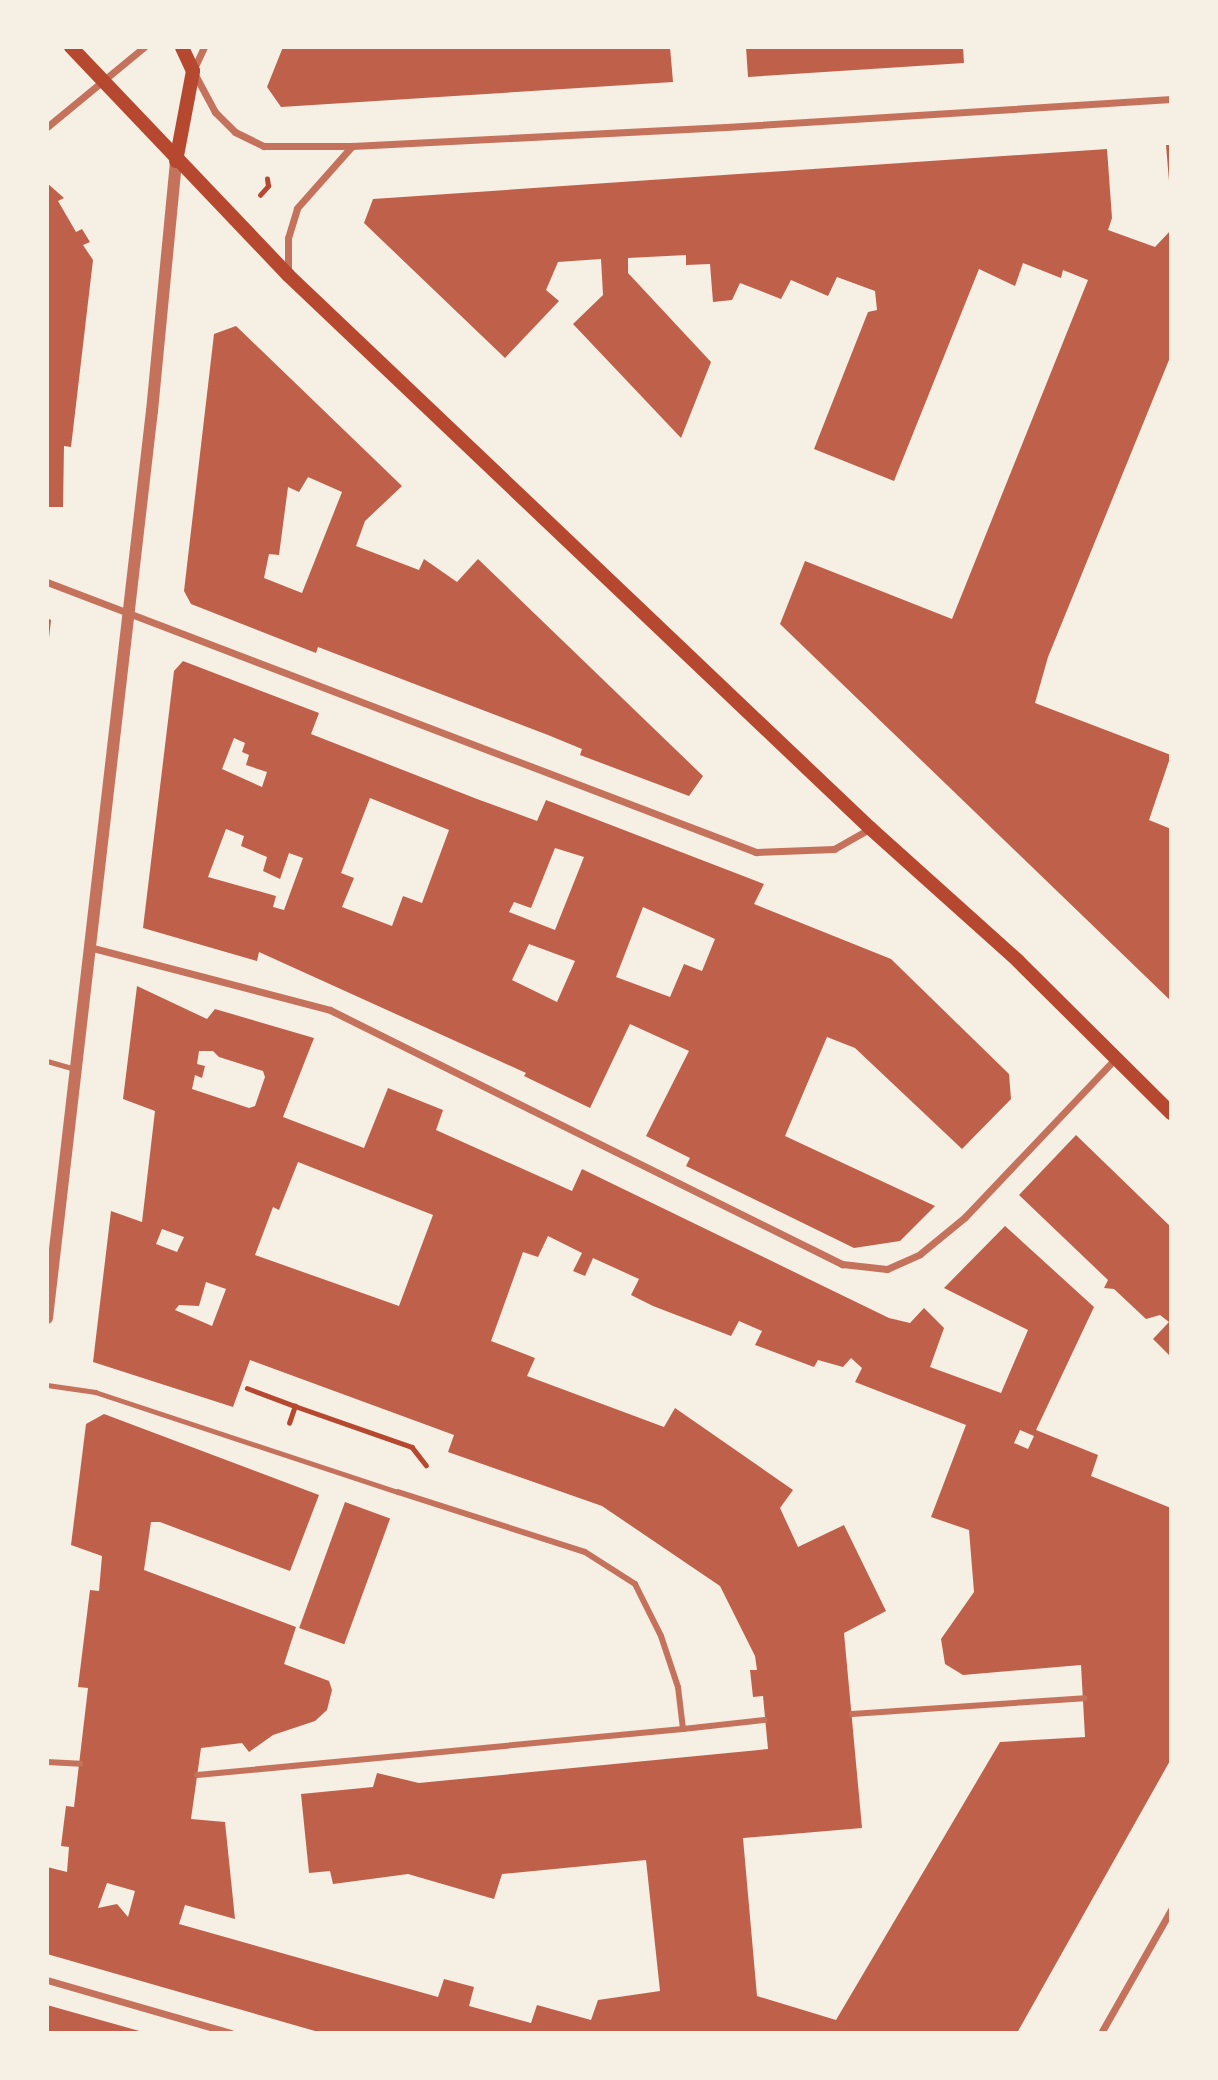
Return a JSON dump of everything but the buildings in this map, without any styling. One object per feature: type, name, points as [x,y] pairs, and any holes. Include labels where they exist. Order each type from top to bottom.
[{"type":"main road","points":[[71,47],[176,161],[288,275],[870,828],[1018,961],[1171,1112]]},
{"type":"main road","points":[[176,161],[193,71],[182,47]]},
{"type":"street","points":[[47,127],[144,47]]},
{"type":"street","points":[[204,47],[193,71],[215,112],[249,142],[352,146],[1171,99]]},
{"type":"street","points":[[288,275],[288,238],[297,208],[352,146]]},
{"type":"street","points":[[47,1318],[176,161]]},
{"type":"street","points":[[47,582],[128,610],[755,852],[834,849],[870,828]]},
{"type":"street","points":[[89,947],[330,1010],[829,1258],[876,1268],[887,1269],[920,1254],[965,1217],[1116,1058]]},
{"type":"street","points":[[398,1492],[585,1552],[635,1584],[662,1636],[678,1687],[683,1729]]},
{"type":"street","points":[[852,1714],[1084,1698]]},
{"type":"street","points":[[197,1775],[765,1720]]},
{"type":"street","points":[[47,1762],[80,1764]]},
{"type":"street","points":[[1101,2033],[1171,1910]]},
{"type":"street","points":[[47,1980],[231,2033]]},
{"type":"lane","points":[[47,1061],[75,1069]]},
{"type":"lane","points":[[47,1385],[95,1392],[398,1492]]},
{"type":"path","points":[[257,199],[268,186],[265,167]]},
{"type":"path","points":[[247,1388],[412,1447],[459,1511]]},
{"type":"path","points":[[288,1426],[295,1406]]}]
